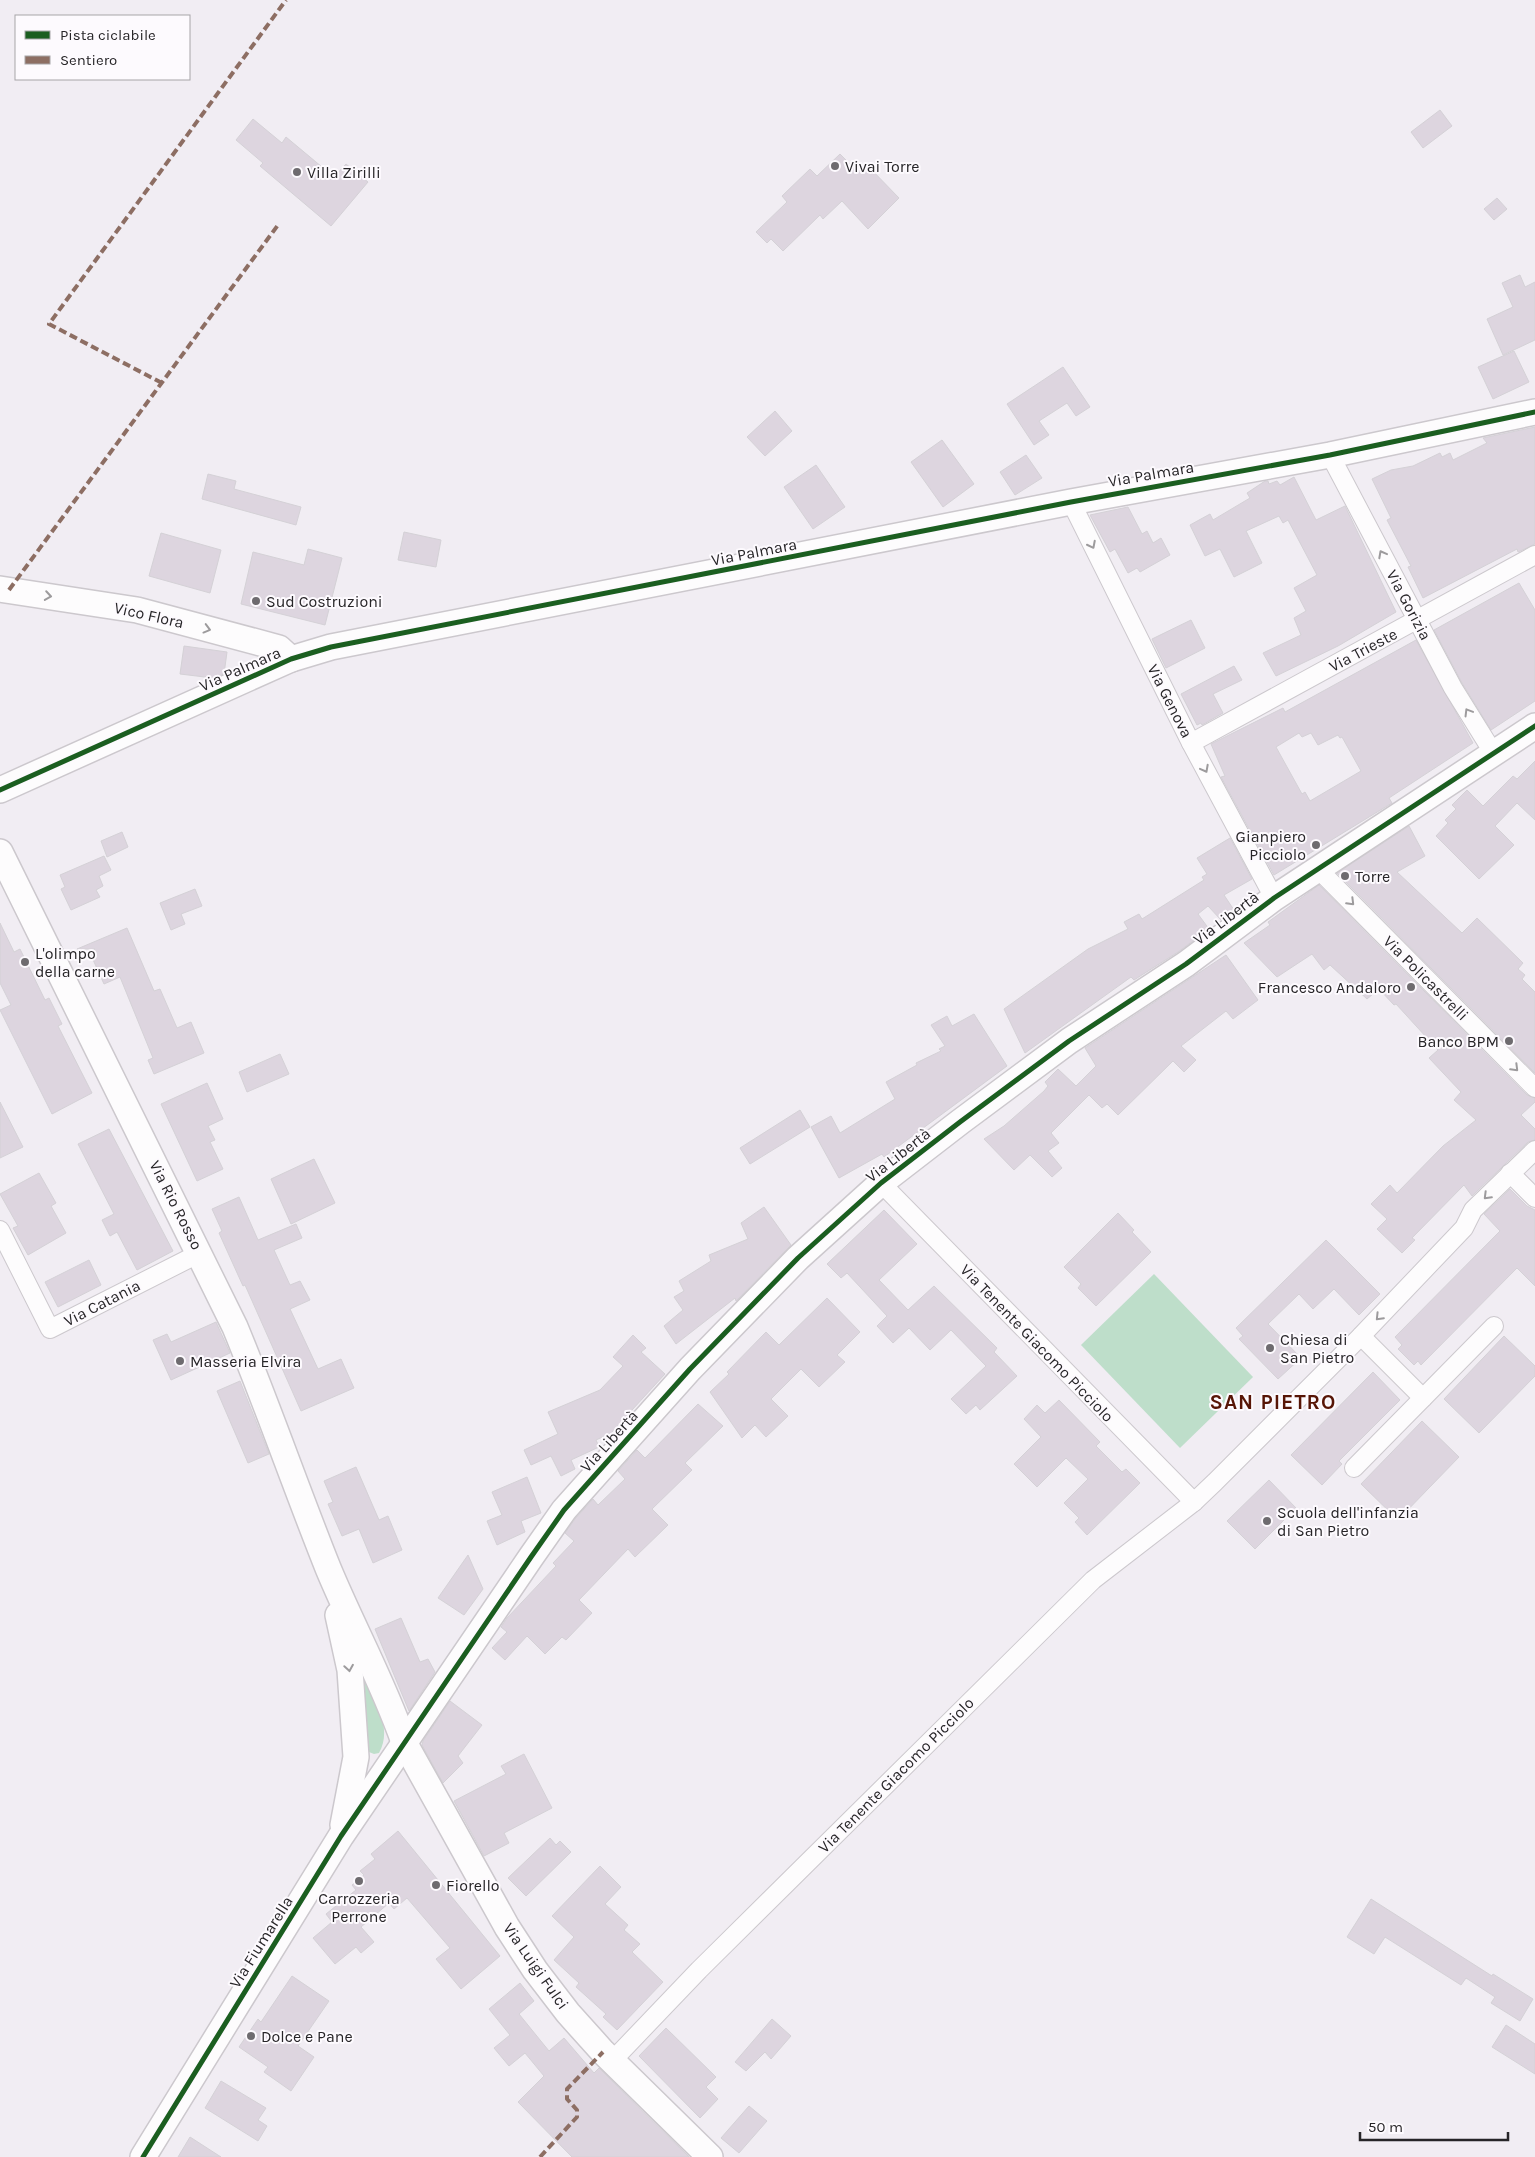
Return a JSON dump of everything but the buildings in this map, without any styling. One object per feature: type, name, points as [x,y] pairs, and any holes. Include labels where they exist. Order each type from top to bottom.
[{"type":"street","name":"Via Palmara","points":[[0,790],[291,660],[331,648],[1070,502],[1330,454],[1535,412]]},
{"type":"street","name":"Via Gorizia","points":[[1330,454],[1417,621],[1454,688],[1494,754]]},
{"type":"street","name":"Via Genova","points":[[1070,502],[1191,743],[1274,898]]},
{"type":"street","name":"Via Trieste","points":[[1191,743],[1535,555]]},
{"type":"street","name":"Vico Flora","points":[[0,589],[137,610],[279,648],[291,660]]},
{"type":"street","name":"Via Libertà","points":[[404,1742],[564,1510],[697,1362],[798,1258],[881,1183],[1069,1041],[1186,964],[1317,868],[1535,726]]},
{"type":"street","name":"Via Rio Rosso","points":[[0,852],[235,1327],[267,1403],[328,1568]]},
{"type":"street","name":"Via Policastrelli","points":[[1317,868],[1535,1088]]},
{"type":"street","name":"Via Tenente Giacomo Picciolo","points":[[612,2061],[698,1970],[1093,1580],[1194,1502],[1361,1336],[1464,1228],[1473,1210],[1535,1150]]},
{"type":"street","points":[[1510,1173],[1535,1198]]},
{"type":"street","name":"Via Tenente Giacomo Picciolo","points":[[881,1183],[1194,1502]]},
{"type":"street","name":"Via Catania","points":[[0,1230],[50,1329],[200,1253]]},
{"type":"street","points":[[1354,1468],[1494,1326]]},
{"type":"street","points":[[1361,1336],[1423,1398]]},
{"type":"street","points":[[328,1568],[350,1670],[356,1757],[341,1836]]},
{"type":"street","name":"Via Luigi Fulci","points":[[328,1568],[393,1711],[404,1742],[507,1927],[568,2013],[612,2061],[710,2157]]},
{"type":"street","name":"Via Fiumarella","points":[[143,2157],[341,1836],[404,1742]]},
{"type":"street","points":[[356,1757],[370,1769],[386,1769]]},
{"type":"green space","points":[[1154,1274],[1253,1377],[1180,1448],[1081,1345]]},
{"type":"green space","points":[[363,1674],[383,1723],[383,1743],[379,1753],[374,1754],[369,1752],[368,1747]]},
{"type":"marked path","points":[[162,383],[49,324],[286,0]]},
{"type":"marked path","points":[[9,590],[278,225]]},
{"type":"marked path","points":[[540,2157],[577,2117],[577,2110],[567,2099],[567,2089],[603,2052]]},
{"type":"cycle path","points":[[0,790],[291,659],[331,647],[1071,502],[1330,455],[1535,412]]},
{"type":"cycle path","points":[[143,2157],[341,1836],[531,1557],[564,1510],[690,1369],[798,1258],[881,1183],[960,1122],[1069,1041],[1186,964],[1274,898],[1535,726]]},
{"type":"place","name":"Vivai Torre","points":[[835,166]]},
{"type":"place","name":"Villa Zirilli","points":[[297,172]]},
{"type":"place","name":"Sud Costruzioni","points":[[256,601]]},
{"type":"place","name":"Gianpiero Picciolo","points":[[1316,845]]},
{"type":"place","name":"Torre","points":[[1345,876]]},
{"type":"place","name":"L'olimpo della carne","points":[[25,962]]},
{"type":"place","name":"Francesco Andaloro","points":[[1411,987]]},
{"type":"place","name":"Banco BPM","points":[[1509,1041]]},
{"type":"place","name":"Chiesa di San Pietro","points":[[1270,1348]]},
{"type":"place","name":"Masseria Elvira","points":[[180,1361]]},
{"type":"place","name":"Scuola dell'infanzia di San Pietro","points":[[1267,1521]]},
{"type":"place","name":"Carrozzeria Perrone","points":[[359,1881]]},
{"type":"place","name":"Fiorello","points":[[436,1885]]},
{"type":"place","name":"Dolce e Pane","points":[[251,2036]]},
{"type":"district","name":"SAN PIETRO","points":[[1273,1402]]}]
